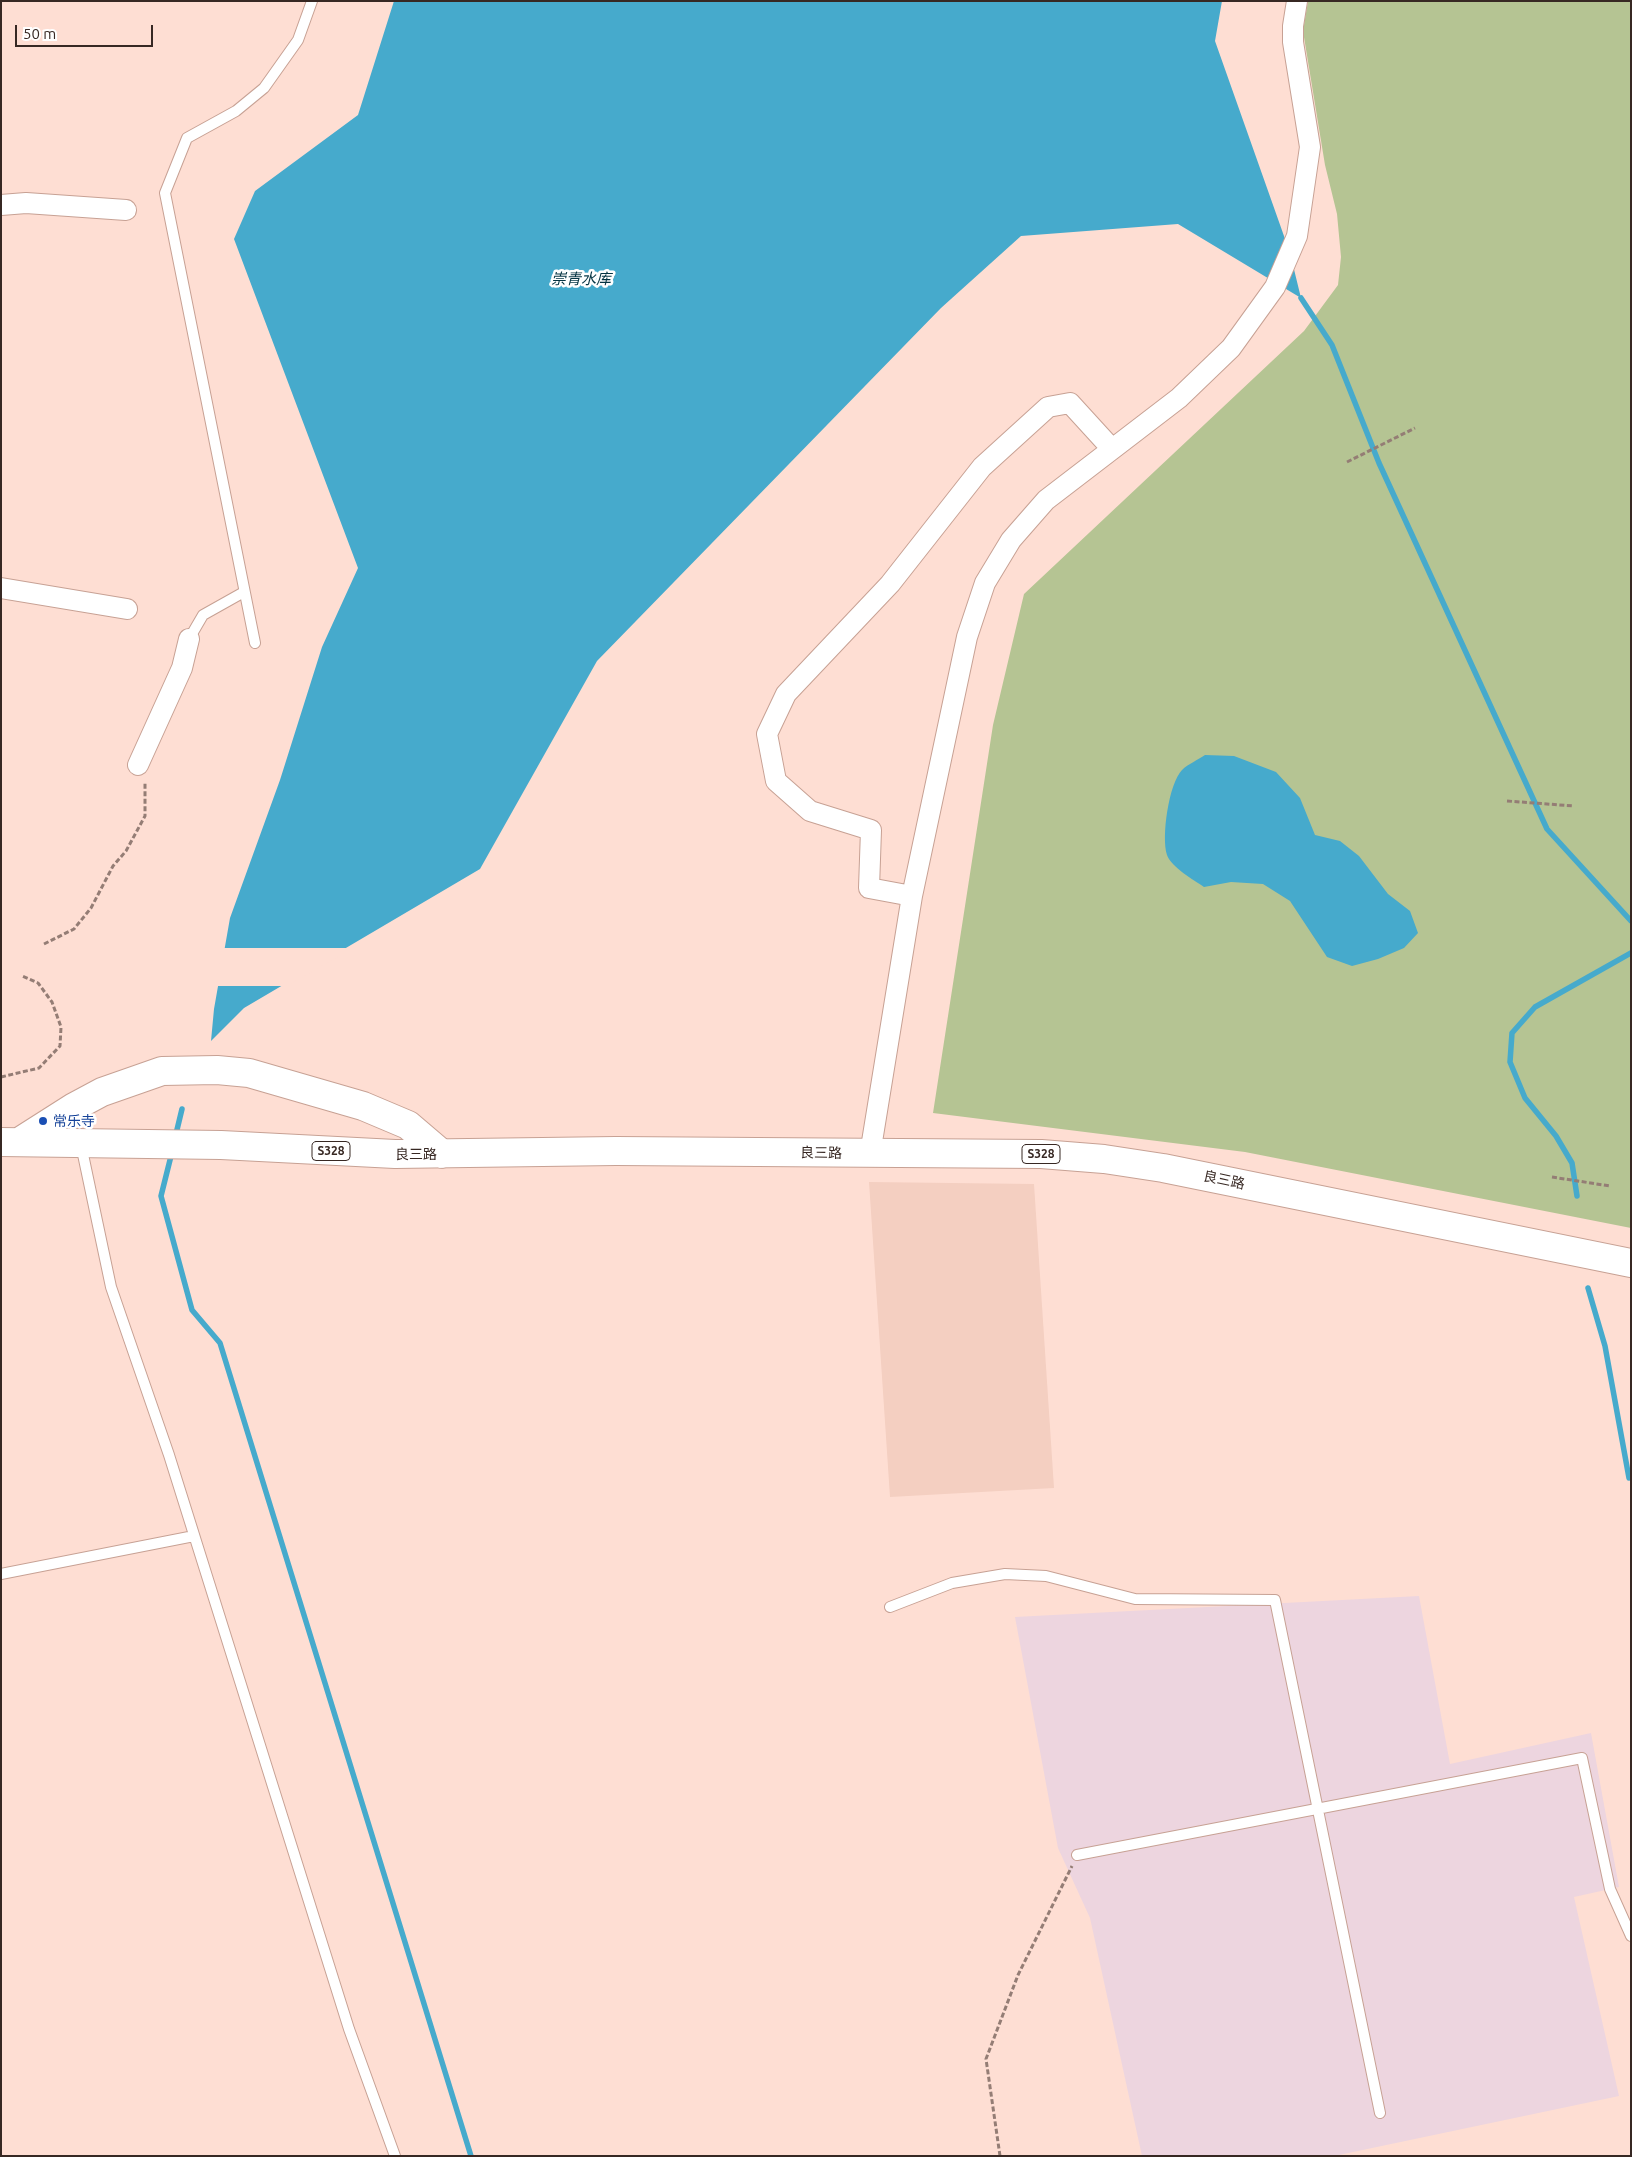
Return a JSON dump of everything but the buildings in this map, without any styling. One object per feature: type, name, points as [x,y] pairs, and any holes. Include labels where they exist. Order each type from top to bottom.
[{"type":"main road","points":[[10,1142],[102,1092],[162,1070],[217,1070],[249,1073],[363,1106],[408,1125],[442,1154]]},
{"type":"main road","name":"良三路","points":[[10,1142],[220,1145],[395,1154],[616,1150],[870,1154],[1041,1154],[1104,1159],[1163,1168],[1631,1263]]},
{"type":"street","points":[[870,1154],[912,896],[967,638],[984,583],[1012,540],[1046,500],[1179,398],[1231,348],[1275,287],[1297,236],[1310,147],[1293,42],[1293,26],[1297,1]]},
{"type":"street","points":[[1,205],[26,203],[126,210]]},
{"type":"street","points":[[912,896],[869,888],[871,830],[810,811],[776,781],[767,734],[786,694],[890,584],[982,468],[1048,407],[1070,403],[1112,448]]},
{"type":"street","points":[[1,588],[127,609]]},
{"type":"street","points":[[138,765],[182,668],[189,639]]},
{"type":"lane","points":[[255,642],[164,193],[187,138],[236,111],[264,88],[298,40],[312,1]]},
{"type":"lane","points":[[189,639],[203,615],[244,592]]},
{"type":"lane","points":[[81,1144],[111,1287],[169,1455],[349,2029],[395,2156]]},
{"type":"lane","points":[[1,1574],[194,1536]]},
{"type":"lane","points":[[890,1607],[952,1583],[1005,1574],[1046,1576],[1135,1599],[1275,1600],[1380,2113]]},
{"type":"lane","points":[[1077,1855],[1582,1758],[1610,1889],[1631,1936]]},
{"type":"path","points":[[1347,462],[1415,428]]},
{"type":"path","points":[[44,944],[74,929],[91,908],[113,866],[126,851],[145,816],[145,784],[138,765]]},
{"type":"path","points":[[1507,801],[1574,806]]},
{"type":"path","points":[[1,1077],[39,1068],[60,1046],[61,1027],[52,1002],[38,983],[22,976]]},
{"type":"path","points":[[1552,1177],[1610,1186]]},
{"type":"path","points":[[1000,2156],[986,2060],[1018,1975],[1077,1855]]},
{"type":"shaded area","points":[[869,1182],[1034,1184],[1054,1488],[890,1497]]},
{"type":"shaded area","points":[[1419,1596],[1450,1764],[1591,1733],[1619,1887],[1574,1897],[1619,2096],[1334,2156],[1142,2156],[1090,1918],[1058,1848],[1015,1617]]},
{"type":"green space","points":[[1308,1],[1631,1],[1631,1228],[1245,1152],[933,1113],[993,725],[1024,594],[1304,331],[1338,285],[1341,257],[1337,214],[1325,165],[1303,31]]},
{"type":"water","name":"崇青水库","points":[[394,1],[1222,1],[1215,41],[1290,253],[1301,298],[1178,224],[1021,236],[941,308],[597,661],[480,869],[244,1008],[211,1041],[214,1009],[230,918],[280,780],[322,647],[358,568],[234,239],[255,191],[358,115]]},
{"type":"water","points":[[1205,755],[1234,756],[1276,772],[1300,798],[1315,835],[1340,841],[1359,856],[1388,894],[1410,911],[1418,933],[1404,948],[1378,959],[1352,966],[1327,957],[1290,901],[1263,884],[1231,882],[1204,887],[1178,869],[1169,860],[1165,847],[1167,811],[1170,798],[1173,786],[1182,770]]},
{"type":"pier","points":[[222,948],[346,948],[346,952],[287,986],[216,986]]},
{"type":"waterway","points":[[1301,298],[1332,345],[1379,463],[1547,829],[1631,921]]},
{"type":"waterway","points":[[1577,1196],[1572,1163],[1556,1136],[1525,1098],[1510,1062],[1512,1033],[1535,1007],[1631,953]]},
{"type":"waterway","points":[[175,1138],[182,1109]]},
{"type":"waterway","points":[[172,1152],[161,1196],[192,1310],[220,1343],[471,2156]]},
{"type":"waterway","points":[[1588,1288],[1605,1346],[1629,1478]]},
{"type":"place","name":"常乐寺","points":[[43,1121]]}]
